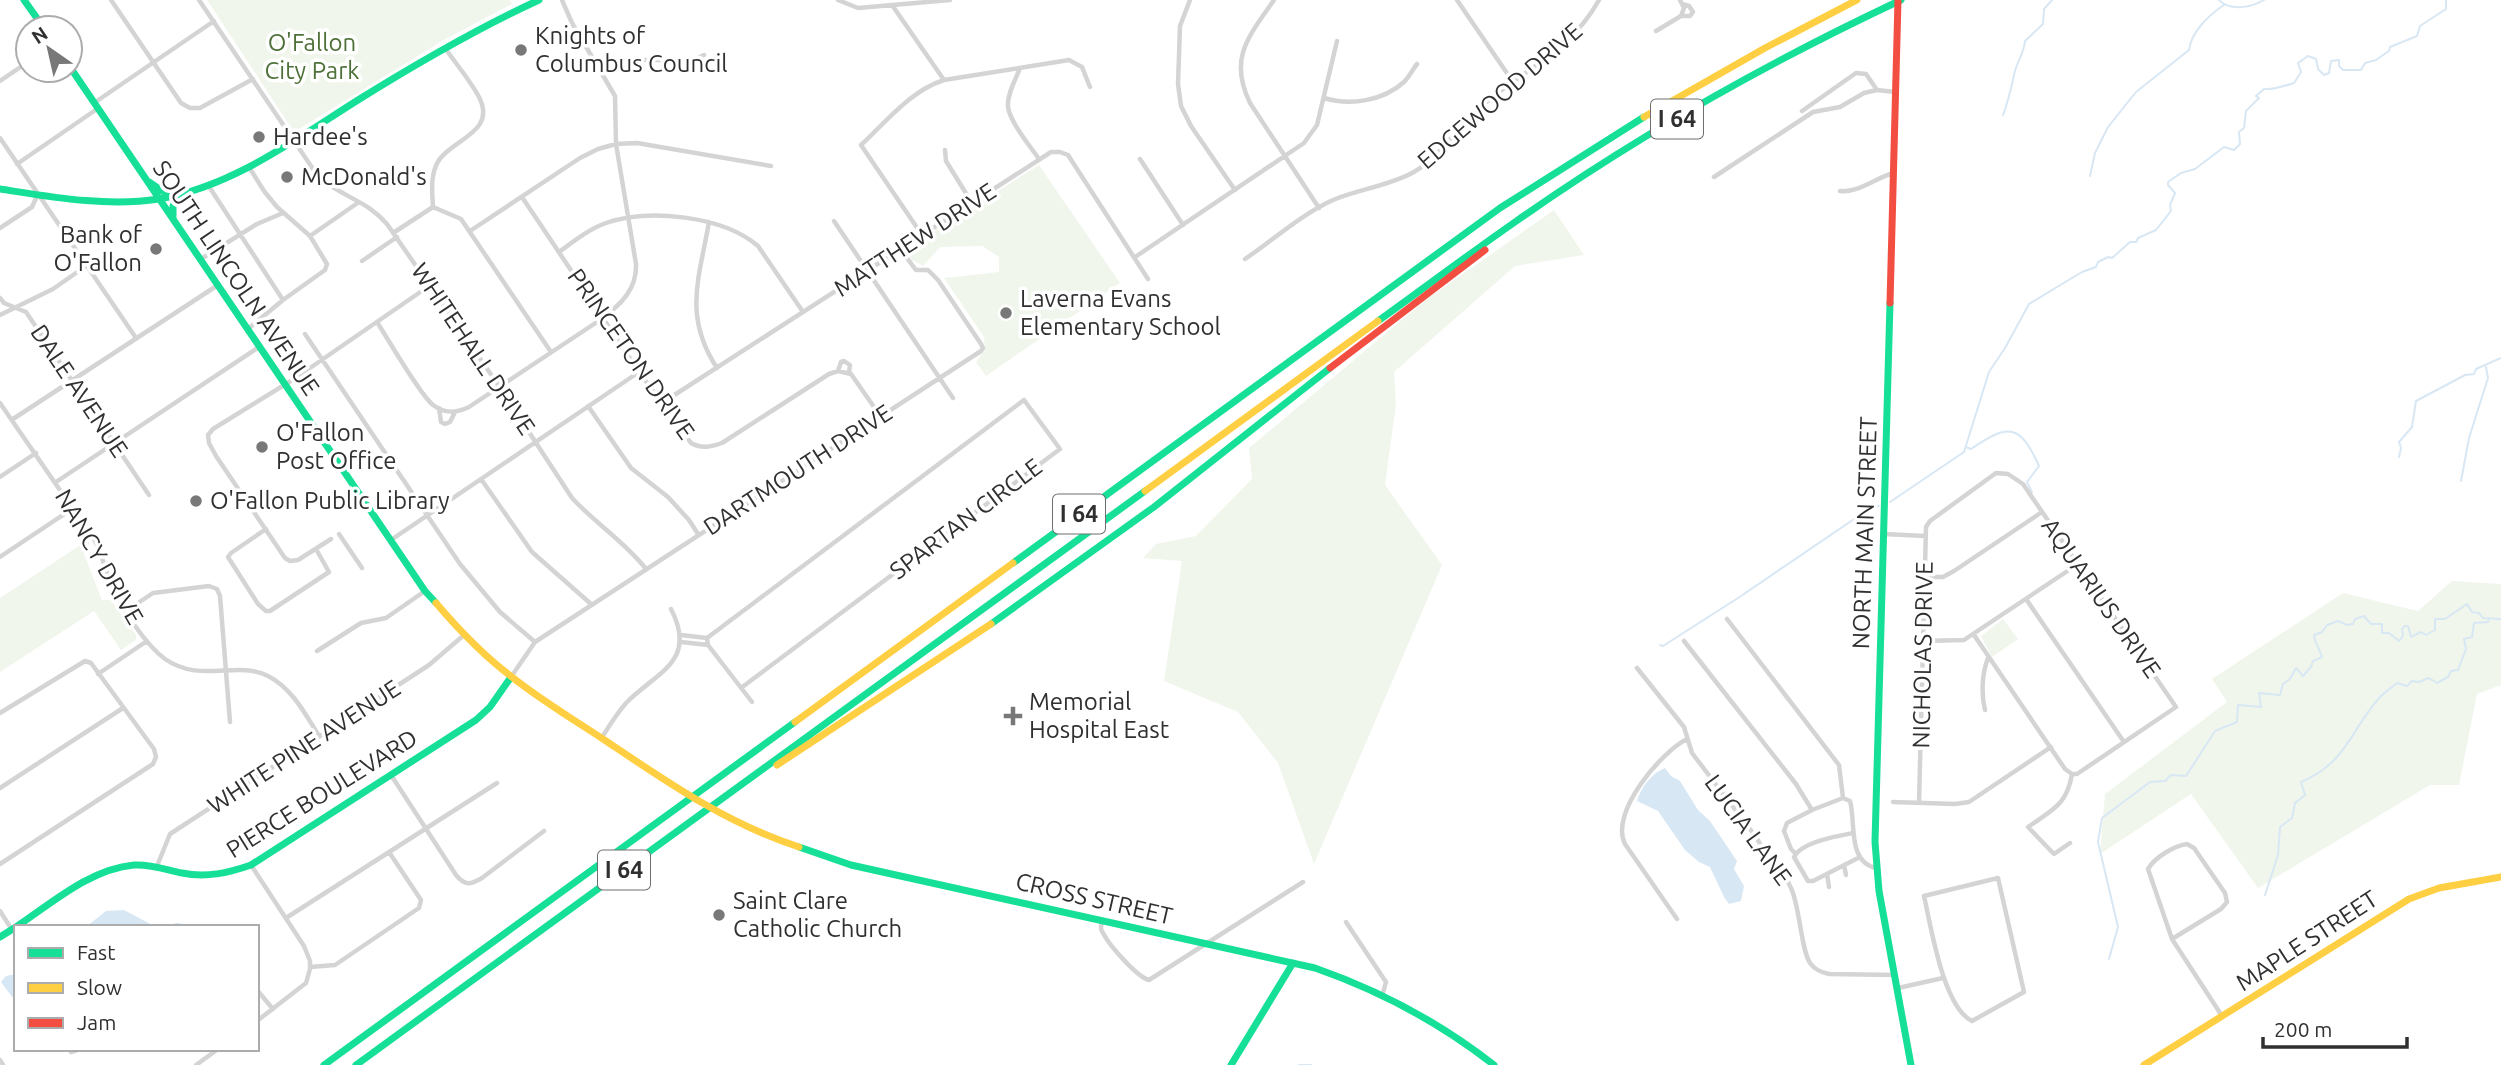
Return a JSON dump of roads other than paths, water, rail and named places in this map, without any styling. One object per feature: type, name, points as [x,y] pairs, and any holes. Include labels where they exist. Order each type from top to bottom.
[{"type":"main road","points":[[0,189],[109,203],[158,199],[208,185],[249,167],[444,47],[520,4],[539,0]]},
{"type":"main road","name":"I 64","points":[[324,1065],[1500,208],[1597,144],[1679,95],[1857,0]]},
{"type":"main road","name":"I 64","points":[[356,1065],[1547,199],[1731,87],[1900,0]]},
{"type":"main road","name":"NORTH MAIN STREET","points":[[1900,0],[1897,21],[1875,817],[1876,868],[1910,1065]]},
{"type":"main road","name":"SOUTH LINCOLN AVENUE","points":[[81,84],[425,591],[488,659],[677,789]]},
{"type":"main road","points":[[145,179],[163,191],[179,194]]},
{"type":"main road","points":[[174,220],[173,206],[179,194]]},
{"type":"main road","points":[[741,785],[979,632],[1151,509],[1249,435],[1424,294],[1522,222],[1547,199]]},
{"type":"main road","name":"PIERCE BOULEVARD","points":[[20,925],[107,871],[136,865],[157,866],[208,876],[228,874],[251,866],[476,720],[491,707],[511,677]]},
{"type":"main road","name":"CROSS STREET","points":[[677,789],[719,814],[765,836],[851,864],[1293,963],[1356,981],[1449,1030],[1494,1065]]},
{"type":"main road","name":"MAPLE STREET","points":[[2144,1065],[2409,899],[2439,888],[2501,877]]},
{"type":"main road","points":[[1231,1065],[1293,963]]},
{"type":"street","points":[[111,0],[180,103],[190,108],[200,108],[253,79]]},
{"type":"street","name":"WHITEHALL DRIVE","points":[[200,0],[315,172],[336,191],[375,210],[537,441],[572,498],[635,554],[646,569]]},
{"type":"street","points":[[377,323],[428,400],[439,408],[455,412],[469,407],[603,318],[626,298],[635,279],[636,264],[616,144],[615,96],[572,23],[562,0]]},
{"type":"street","points":[[838,0],[858,8],[950,0]]},
{"type":"street","points":[[1190,0],[1180,26],[1178,85],[1181,106],[1235,190]]},
{"type":"street","points":[[1274,0],[1241,52],[1239,69],[1242,87],[1319,208]]},
{"type":"street","points":[[1457,0],[1513,82]]},
{"type":"street","name":"EDGEWOOD DRIVE","points":[[1245,259],[1333,200],[1396,180],[1415,171],[1438,154],[1474,113],[1572,37],[1586,22],[1600,0]]},
{"type":"street","points":[[1681,2],[1684,8],[1681,16]]},
{"type":"street","points":[[1656,31],[1681,16],[1690,16],[1693,12],[1681,2]]},
{"type":"street","points":[[892,4],[944,80]]},
{"type":"street","points":[[17,164],[152,62],[214,21]]},
{"type":"street","points":[[1135,257],[1304,143],[1317,124],[1337,41]]},
{"type":"street","points":[[433,207],[432,182],[438,162],[449,149],[478,127],[482,114],[479,97],[444,47]]},
{"type":"street","points":[[602,72],[623,60],[693,60],[705,55]]},
{"type":"street","points":[[922,235],[861,145],[915,94],[926,86],[944,80],[1069,60],[1082,67],[1090,86]]},
{"type":"street","points":[[1324,98],[1358,102],[1386,94],[1404,81],[1417,64]]},
{"type":"street","points":[[1020,67],[1009,97],[1011,116],[1039,159],[1056,152],[1068,155],[1148,279]]},
{"type":"street","points":[[1802,111],[1856,73],[1867,74],[1877,90]]},
{"type":"street","points":[[1714,177],[1813,112],[1840,107],[1864,93],[1877,90],[1895,92]]},
{"type":"street","points":[[0,138],[136,338]]},
{"type":"street","points":[[470,232],[580,158],[616,144],[655,145],[771,166]]},
{"type":"street","points":[[944,150],[946,161],[972,203]]},
{"type":"street","name":"MATTHEW DRIVE","points":[[662,403],[1039,159]]},
{"type":"street","points":[[1140,159],[1183,225]]},
{"type":"street","points":[[248,329],[325,270],[327,264],[310,236],[282,213],[249,167]]},
{"type":"street","points":[[1840,191],[1847,192],[1893,173]]},
{"type":"street","points":[[208,185],[283,300]]},
{"type":"street","points":[[0,228],[32,207],[38,195]]},
{"type":"street","name":"PRINCETON DRIVE","points":[[522,197],[639,372],[691,443],[712,447],[828,373],[838,371]]},
{"type":"street","points":[[310,236],[360,202]]},
{"type":"street","points":[[433,207],[456,215],[470,232],[551,352]]},
{"type":"street","points":[[362,261],[433,207]]},
{"type":"street","points":[[201,259],[257,223],[282,213]]},
{"type":"street","points":[[559,252],[594,228],[628,217],[659,215],[709,222],[738,233],[758,246],[803,312]]},
{"type":"street","points":[[834,221],[953,398]]},
{"type":"street","points":[[709,222],[695,310],[705,349],[717,368]]},
{"type":"street","name":"DARTMOUTH DRIVE","points":[[511,677],[535,642],[978,354],[983,348],[938,279],[928,270],[916,270],[900,249]]},
{"type":"street","points":[[0,315],[53,289],[86,266]]},
{"type":"street","points":[[13,419],[218,285]]},
{"type":"street","points":[[331,539],[298,560],[290,561],[211,447],[208,435],[213,429],[377,323],[429,286]]},
{"type":"street","name":"DALE AVENUE","points":[[0,298],[4,303],[26,312],[149,495]]},
{"type":"street","points":[[305,334],[426,516],[483,593],[535,642]]},
{"type":"street","points":[[56,482],[260,347]]},
{"type":"street","points":[[849,373],[838,371],[841,362],[850,365],[849,373],[881,417]]},
{"type":"street","points":[[391,540],[639,372]]},
{"type":"street","name":"SPARTAN CIRCLE","points":[[707,638],[1024,400],[1060,449],[741,688]]},
{"type":"street","name":"NANCY DRIVE","points":[[0,403],[56,482],[102,554],[113,589],[126,611],[165,659],[178,666],[206,673],[250,671],[270,677],[294,697],[319,736]]},
{"type":"street","points":[[588,406],[631,468],[668,497],[689,520],[698,535]]},
{"type":"street","points":[[439,408],[441,422],[445,424],[450,422],[455,412]]},
{"type":"street","points":[[0,477],[36,453]]},
{"type":"street","name":"NICHOLAS DRIVE","points":[[1919,803],[1926,527],[1930,521],[1996,473],[2003,472],[2013,477],[2027,490]]},
{"type":"street","points":[[481,479],[532,552],[591,604]]},
{"type":"street","name":"AQUARIUS DRIVE","points":[[2027,490],[2176,707],[2124,742]]},
{"type":"street","points":[[0,557],[72,508]]},
{"type":"street","points":[[1925,577],[1943,577],[1954,572],[2042,512]]},
{"type":"street","points":[[266,529],[228,557],[258,604],[266,611],[270,611],[329,572],[316,548]]},
{"type":"street","points":[[339,534],[362,568]]},
{"type":"street","points":[[1884,534],[1925,536]]},
{"type":"street","points":[[1923,641],[1955,642],[1974,635],[2078,564]]},
{"type":"street","points":[[126,611],[153,593],[209,586],[217,589],[220,596],[230,722]]},
{"type":"street","points":[[317,651],[361,623],[386,618],[425,591]]},
{"type":"street","points":[[1974,635],[2050,747],[2072,774],[2077,774],[2124,742],[2026,599]]},
{"type":"street","points":[[601,738],[626,703],[663,672],[675,656],[681,635],[671,609]]},
{"type":"street","points":[[1727,619],[1839,765],[1843,798]]},
{"type":"street","name":"WHITE PINE AVENUE","points":[[157,866],[170,834],[429,665],[464,635]]},
{"type":"street","points":[[681,635],[707,638],[708,645],[752,702]]},
{"type":"street","points":[[99,674],[147,640]]},
{"type":"street","points":[[1684,641],[1796,784],[1812,810]]},
{"type":"street","points":[[681,642],[708,645]]},
{"type":"street","points":[[1985,710],[1985,666],[1989,657]]},
{"type":"street","points":[[0,713],[85,661],[91,663],[154,749],[156,757],[153,764],[0,864]]},
{"type":"street","name":"LUCIA LANE","points":[[1637,668],[1684,727],[1692,753],[1791,888],[1800,913],[1807,956],[1811,964],[1819,972],[1829,974],[1895,975]]},
{"type":"street","points":[[0,788],[123,708]]},
{"type":"street","points":[[1677,919],[1625,844],[1622,832],[1628,806],[1638,787],[1680,742],[1687,738]]},
{"type":"street","points":[[1893,802],[1969,802],[2050,747]]},
{"type":"street","points":[[2070,843],[2054,854],[2028,827],[2059,805],[2069,788],[2072,774]]},
{"type":"street","points":[[391,775],[461,882],[468,884],[481,878],[544,831]]},
{"type":"street","points":[[286,918],[497,783]]},
{"type":"street","points":[[1808,881],[1796,863],[1795,853],[1784,831],[1787,823],[1843,798],[1850,801],[1853,833],[1860,857],[1870,867],[1876,868]]},
{"type":"street","points":[[1795,853],[1833,836],[1853,833]]},
{"type":"street","points":[[2172,939],[2221,909],[2227,902],[2225,893],[2194,848],[2187,844],[2179,845],[2153,862],[2148,869],[2172,939],[2223,1017]]},
{"type":"street","points":[[310,967],[335,965],[419,908],[421,900],[389,852]]},
{"type":"street","points":[[1805,889],[1808,881],[1860,857]]},
{"type":"street","points":[[1844,865],[1846,875]]},
{"type":"street","points":[[251,866],[304,946],[310,961],[306,983],[259,1020]]},
{"type":"street","points":[[1826,874],[1829,887]]},
{"type":"street","points":[[1998,878],[2024,992],[1972,1021],[1965,1017],[1943,978],[1924,896],[1998,878]]},
{"type":"street","points":[[1102,922],[1102,932],[1141,977],[1153,978],[1303,882]]},
{"type":"street","points":[[0,911],[14,927]]},
{"type":"street","points":[[1346,922],[1385,979],[1383,993]]},
{"type":"street","points":[[1898,988],[1943,978]]},
{"type":"street","points":[[259,992],[273,1009]]},
{"type":"street","points":[[196,1065],[215,1051]]},
{"type":"street","points":[[0,1060],[3,1065]]},
{"type":"water","points":[[1665,768],[1671,776],[1680,781],[1698,810],[1710,821],[1737,861],[1734,869],[1744,886],[1741,901],[1729,904],[1710,867],[1685,850],[1658,811],[1637,801],[1648,781]]},
{"type":"water","points":[[124,910],[152,925],[88,925],[106,911]]},
{"type":"water","points":[[14,974],[14,999],[1,982],[6,976]]},
{"type":"waterway","points":[[2003,115],[2025,41],[2043,24],[2044,9],[2052,0]]},
{"type":"waterway","points":[[2219,0],[2235,7],[2254,5],[2264,0]]},
{"type":"waterway","points":[[1890,502],[1964,452],[1989,372],[2029,304],[2082,272],[2096,267],[2098,262],[2112,258],[2130,242],[2136,242],[2138,238],[2156,230],[2171,211],[2170,205],[2175,193],[2168,182],[2181,173],[2195,169],[2224,147],[2234,150],[2240,144],[2239,132],[2244,128],[2246,111],[2259,98],[2256,96],[2264,89],[2294,83],[2301,72],[2298,63],[2308,56],[2316,59],[2318,69],[2324,75],[2329,73],[2331,61],[2339,60],[2339,66],[2343,70],[2361,70],[2365,63],[2376,60],[2389,51],[2390,47],[2417,36],[2420,26],[2446,9],[2446,0]]},
{"type":"waterway","points":[[2090,176],[2095,153],[2108,127],[2136,92],[2189,50],[2190,43],[2202,24],[2224,5]]},
{"type":"waterway","points":[[2399,457],[2399,442],[2412,427],[2416,401],[2501,358]]},
{"type":"waterway","points":[[2461,481],[2469,438],[2488,378],[2486,367]]},
{"type":"waterway","points":[[1966,447],[1971,449],[2004,432],[2019,435],[2039,466],[2027,482],[2032,492]]},
{"type":"waterway","points":[[1660,645],[1663,646],[1738,598],[1866,511],[1879,506]]},
{"type":"waterway","points":[[2109,959],[2118,927],[2098,842],[2102,818],[2150,782],[2165,781],[2171,775],[2186,776],[2215,731],[2237,722],[2238,705],[2261,707],[2259,693],[2280,695],[2283,684],[2290,679],[2296,668],[2303,676],[2313,661],[2322,657],[2314,635],[2322,632],[2327,625],[2338,621],[2347,625],[2353,624],[2355,619],[2364,616],[2371,624],[2382,624],[2382,633],[2389,633],[2399,641],[2405,626],[2408,626],[2411,637],[2421,632],[2426,635],[2435,630],[2435,619],[2445,619],[2467,604],[2472,612],[2479,613],[2483,618],[2501,619]]},
{"type":"waterway","points":[[2265,895],[2278,855],[2280,827],[2292,818],[2295,803],[2305,795],[2301,782],[2317,774],[2339,755],[2370,709],[2397,683],[2407,686],[2412,681],[2419,682],[2429,678],[2437,683],[2448,677],[2451,671],[2458,670],[2466,649],[2464,639],[2472,637],[2474,623],[2488,622],[2489,618]]},
{"type":"waterway","points":[[1299,1065],[1311,1065]]},
{"type":"place","name":"Knights of Columbus Council","points":[[521,50]]},
{"type":"place","name":"Hardee's","points":[[259,137]]},
{"type":"place","name":"McDonald's","points":[[287,177]]},
{"type":"place","name":"Bank of O'Fallon","points":[[156,249]]},
{"type":"place","name":"Laverna Evans Elementary School","points":[[1006,313]]},
{"type":"place","name":"O'Fallon Post Office","points":[[262,447]]},
{"type":"place","name":"O'Fallon Public Library","points":[[196,501]]},
{"type":"place","name":"Memorial Hospital East","points":[[1013,716]]},
{"type":"place","name":"Saint Clare Catholic Church","points":[[719,915]]},
{"type":"park label","name":"O'Fallon City Park","points":[[312,57]]}]
